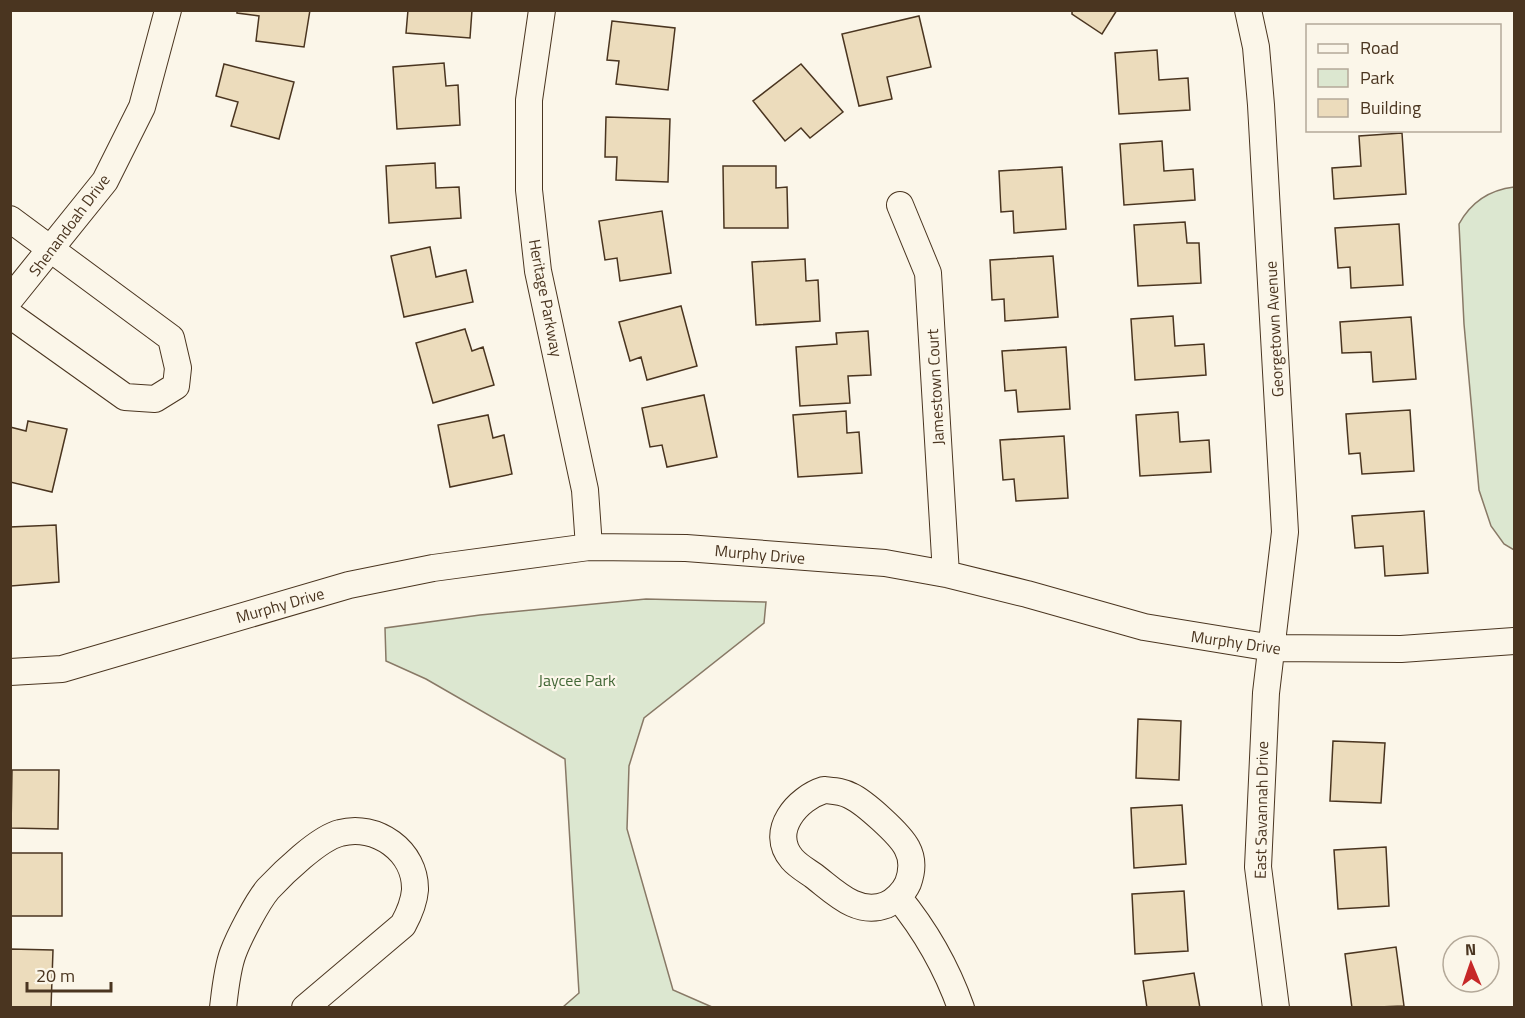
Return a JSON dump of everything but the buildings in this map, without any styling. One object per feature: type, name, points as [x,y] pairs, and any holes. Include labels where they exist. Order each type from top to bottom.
[{"type":"street","name":"Shenandoah Drive","points":[[10,299],[53,249],[105,181],[142,107],[168,10]]},
{"type":"street","name":"Heritage Parkway","points":[[542,10],[529,100],[529,190],[538,271],[585,490],[589,547]]},
{"type":"street","name":"Georgetown Avenue","points":[[1248,10],[1256,47],[1261,105],[1285,532],[1272,648]]},
{"type":"street","name":"Jamestown Court","points":[[900,206],[928,273],[946,574]]},
{"type":"street","points":[[10,219],[171,338],[178,368],[176,386],[155,399],[125,397],[10,315]]},
{"type":"street","name":"Murphy Drive","points":[[10,672],[62,669],[349,585],[433,568],[589,547],[686,548],[885,563],[946,574],[1144,627],[1272,648],[1391,649],[1515,642]]},
{"type":"street","name":"East Savannah Drive","points":[[1272,648],[1263,726],[1257,867],[1276,1008]]},
{"type":"street","points":[[824,790],[839,791],[853,797],[900,837],[908,848],[911,874],[898,897],[887,904],[861,907],[849,903],[791,859],[786,845],[785,830],[789,816],[798,803],[810,794],[824,790]]},
{"type":"street","points":[[224,1008],[232,954],[267,890],[321,842],[338,833],[356,830],[374,833],[391,842],[404,855],[412,871],[415,890],[412,908],[403,925],[305,1008]]},
{"type":"street","points":[[898,897],[918,921],[946,968],[961,1008]]},
{"type":"green space","points":[[1514,187],[1514,550],[1504,544],[1491,526],[1479,490],[1464,324],[1459,224],[1469,209],[1482,198]]},
{"type":"green space","name":"Jaycee Park","points":[[646,599],[766,602],[764,623],[644,718],[629,766],[627,829],[673,990],[712,1007],[563,1007],[579,993],[565,759],[426,679],[386,661],[385,628],[480,615]]}]
